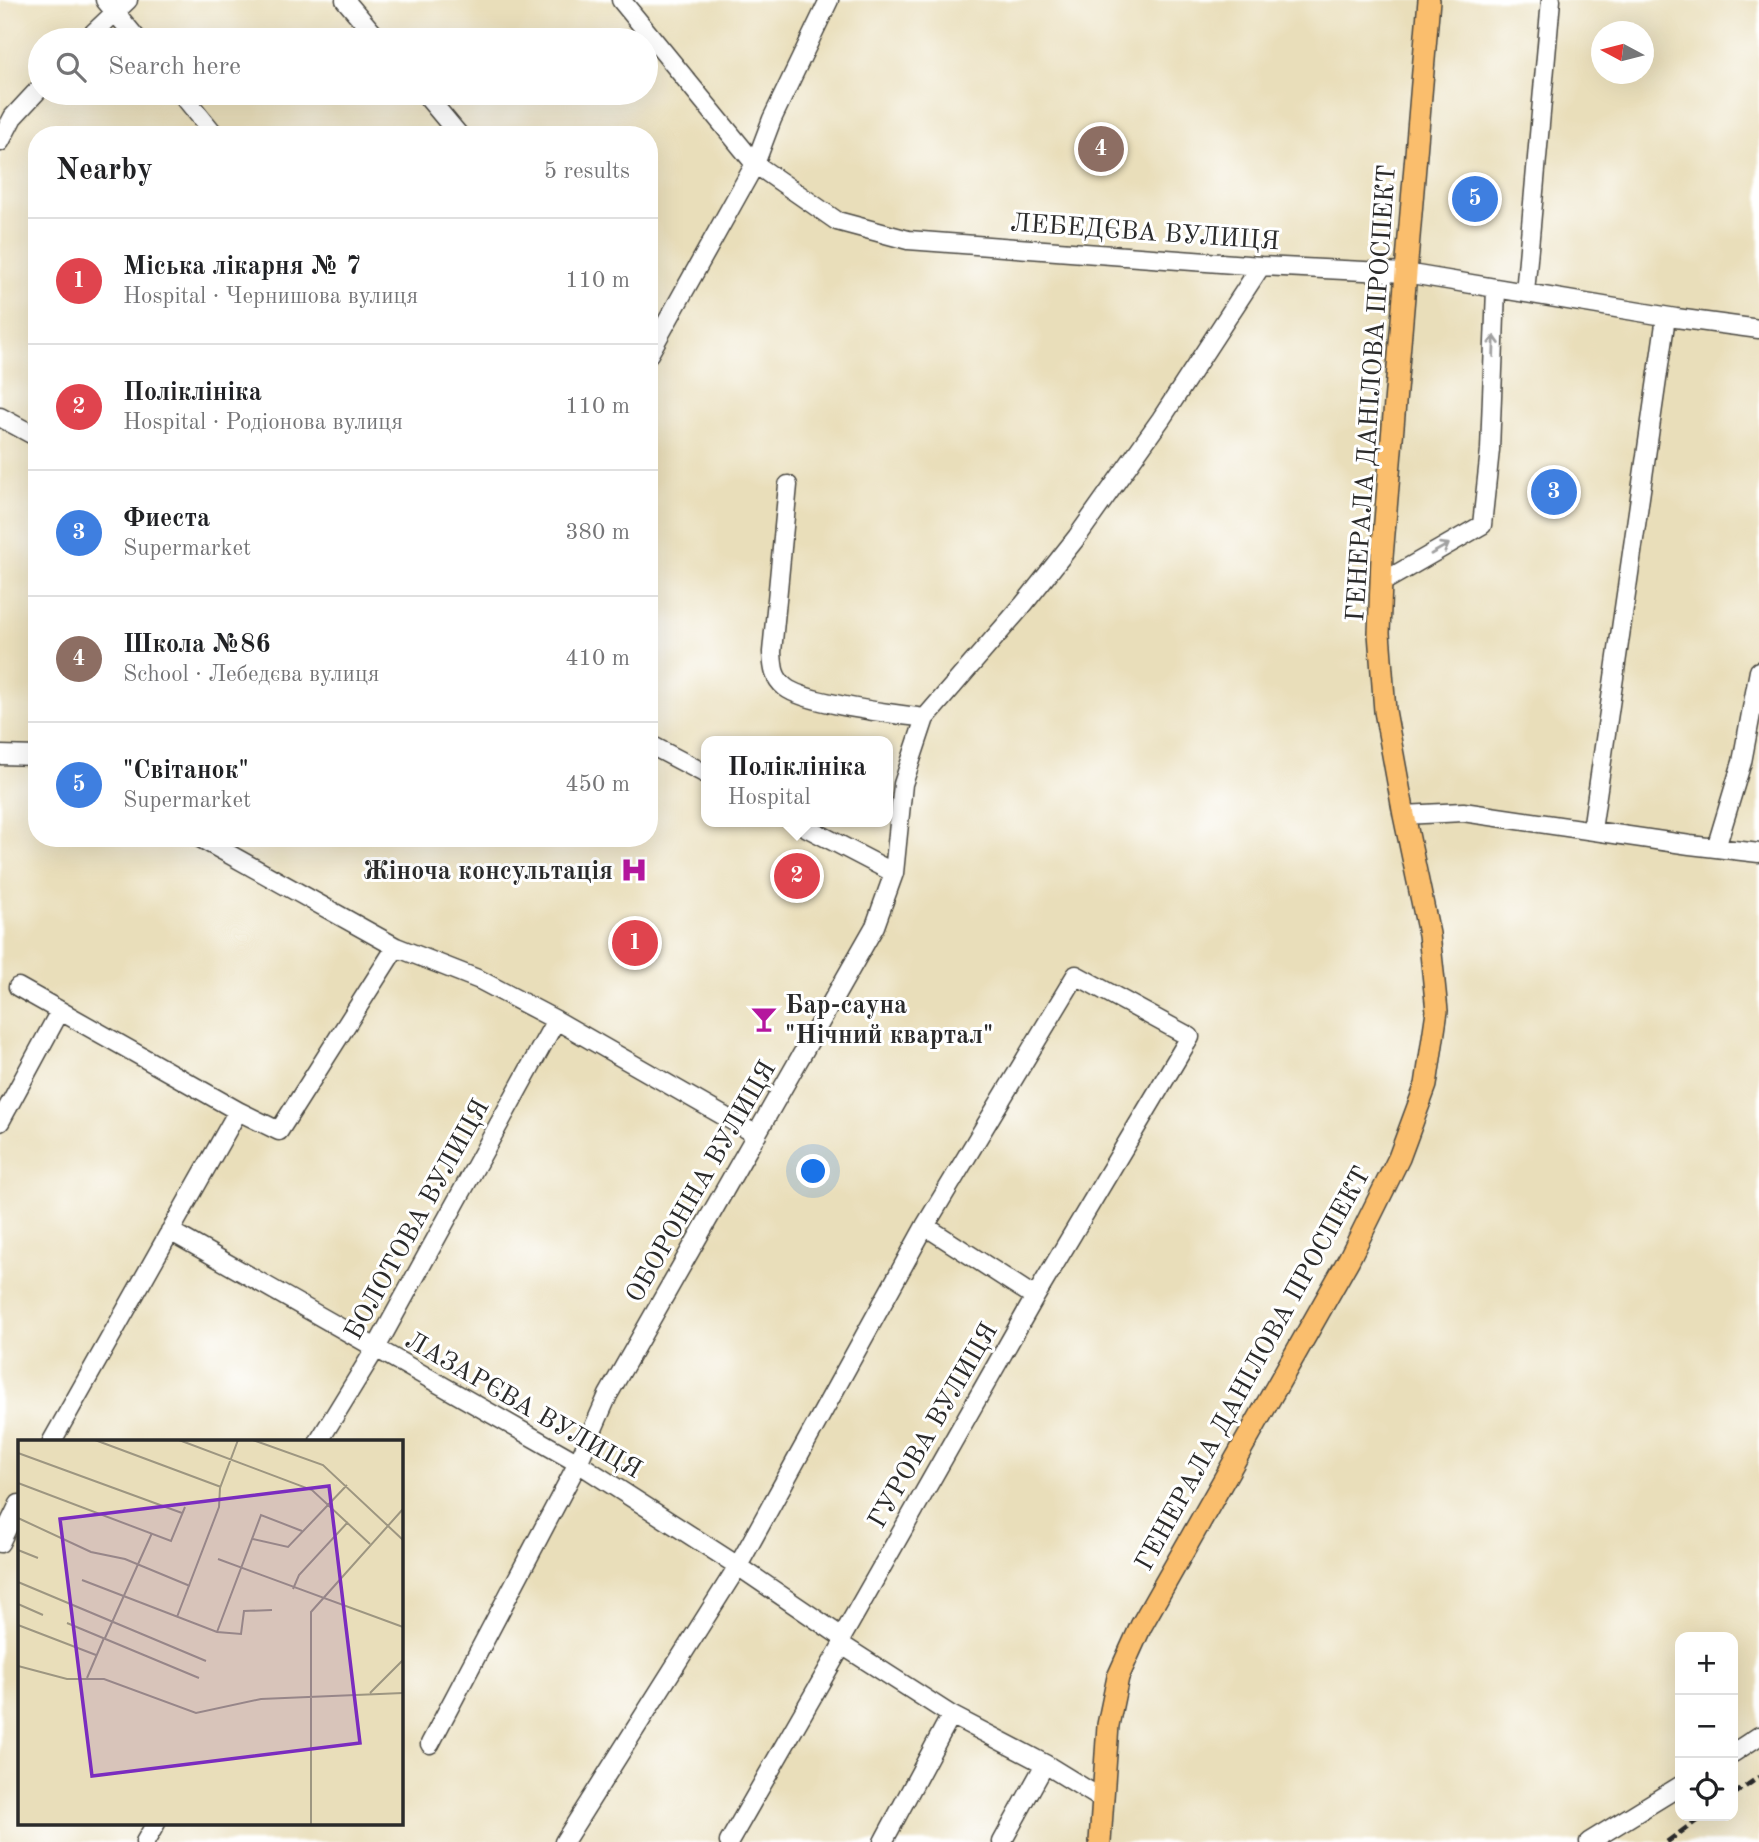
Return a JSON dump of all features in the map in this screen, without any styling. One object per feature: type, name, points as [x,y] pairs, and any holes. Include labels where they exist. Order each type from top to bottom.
[{"type":"main road","name":"ГЕНЕРАЛА ДАНІЛОВА ПРОСПЕКТ","points":[[1100,1842],[1108,1725],[1118,1677],[1140,1626],[1349,1259],[1399,1158],[1426,1085],[1437,1010],[1429,934],[1385,711],[1379,633],[1405,273],[1429,0]]},
{"type":"street","points":[[345,0],[369,28]]},
{"type":"street","name":"ЛЕБЕДЄВА ВУЛИЦЯ","points":[[621,0],[644,28]]},
{"type":"street","points":[[658,321],[755,163],[772,119],[830,0]]},
{"type":"street","points":[[1525,293],[1551,0]]},
{"type":"street","points":[[96,28],[116,4],[131,28]]},
{"type":"street","name":"ЛЕБЕДЄВА ВУЛИЦЯ","points":[[658,45],[755,163],[837,221],[908,240],[1261,266],[1405,273],[1666,317],[1759,329]]},
{"type":"street","points":[[0,142],[13,117],[28,101]]},
{"type":"street","points":[[191,105],[208,126]]},
{"type":"street","points":[[434,105],[452,126]]},
{"type":"street","points":[[788,485],[772,652],[773,673],[786,688],[811,698],[855,708],[925,718],[1023,605],[1077,537],[1161,419],[1261,266]]},
{"type":"street","points":[[1381,583],[1482,525],[1490,450],[1496,289]]},
{"type":"street","points":[[1592,830],[1666,317]]},
{"type":"street","points":[[0,417],[28,432]]},
{"type":"street","points":[[1716,848],[1742,762],[1759,671]]},
{"type":"street","name":"ОБОРОННА ВУЛИЦЯ","points":[[430,1744],[578,1463],[608,1395],[875,926],[894,873],[903,784],[925,718]]},
{"type":"street","points":[[658,749],[701,771]]},
{"type":"street","points":[[0,755],[28,756]]},
{"type":"street","points":[[1404,815],[1463,812],[1759,853]]},
{"type":"street","points":[[806,827],[894,873]]},
{"type":"street","points":[[216,847],[396,947],[480,980],[556,1020],[757,1135]]},
{"type":"street","points":[[18,988],[238,1111],[279,1131],[396,947]]},
{"type":"street","name":"ГУРОВА ВУЛИЦЯ","points":[[729,1842],[1035,1297],[1190,1037],[1076,975],[925,1226]]},
{"type":"street","points":[[0,1122],[60,1011]]},
{"type":"street","name":"БОЛОТОВА ВУЛИЦЯ","points":[[319,1440],[376,1348],[556,1020]]},
{"type":"street","points":[[53,1440],[238,1111]]},
{"type":"street","points":[[564,1842],[738,1566],[925,1226],[1035,1297]]},
{"type":"street","name":"ЛАЗАРЄВА ВУЛИЦЯ","points":[[170,1231],[578,1463],[738,1566],[951,1715],[1045,1764],[1102,1799]]},
{"type":"street","points":[[0,1543],[18,1506]]},
{"type":"street","points":[[883,1842],[951,1715]]},
{"type":"street","points":[[1738,1750],[1759,1736]]},
{"type":"street","points":[[1002,1842],[1045,1764]]},
{"type":"street","points":[[1589,1842],[1675,1789]]},
{"type":"street","points":[[145,1842],[155,1825]]},
{"type":"railway","points":[[1738,1792],[1759,1777]]},
{"type":"railway","points":[[1667,1842],[1696,1821]]},
{"type":"place","name":"Школа №86","points":[[1101,149]]},
{"type":"place","name":"\"Світанок\"","points":[[1475,199]]},
{"type":"place","name":"Фиеста","points":[[1554,492]]},
{"type":"place","name":"Жіноча консультація","points":[[634,870]]},
{"type":"place","name":"Поліклініка","points":[[797,876]]},
{"type":"place","name":"Міська лікарня № 7","points":[[635,943]]},
{"type":"place","name":"Бар-сауна \"Нічний квартал\"","points":[[764,1019]]}]
